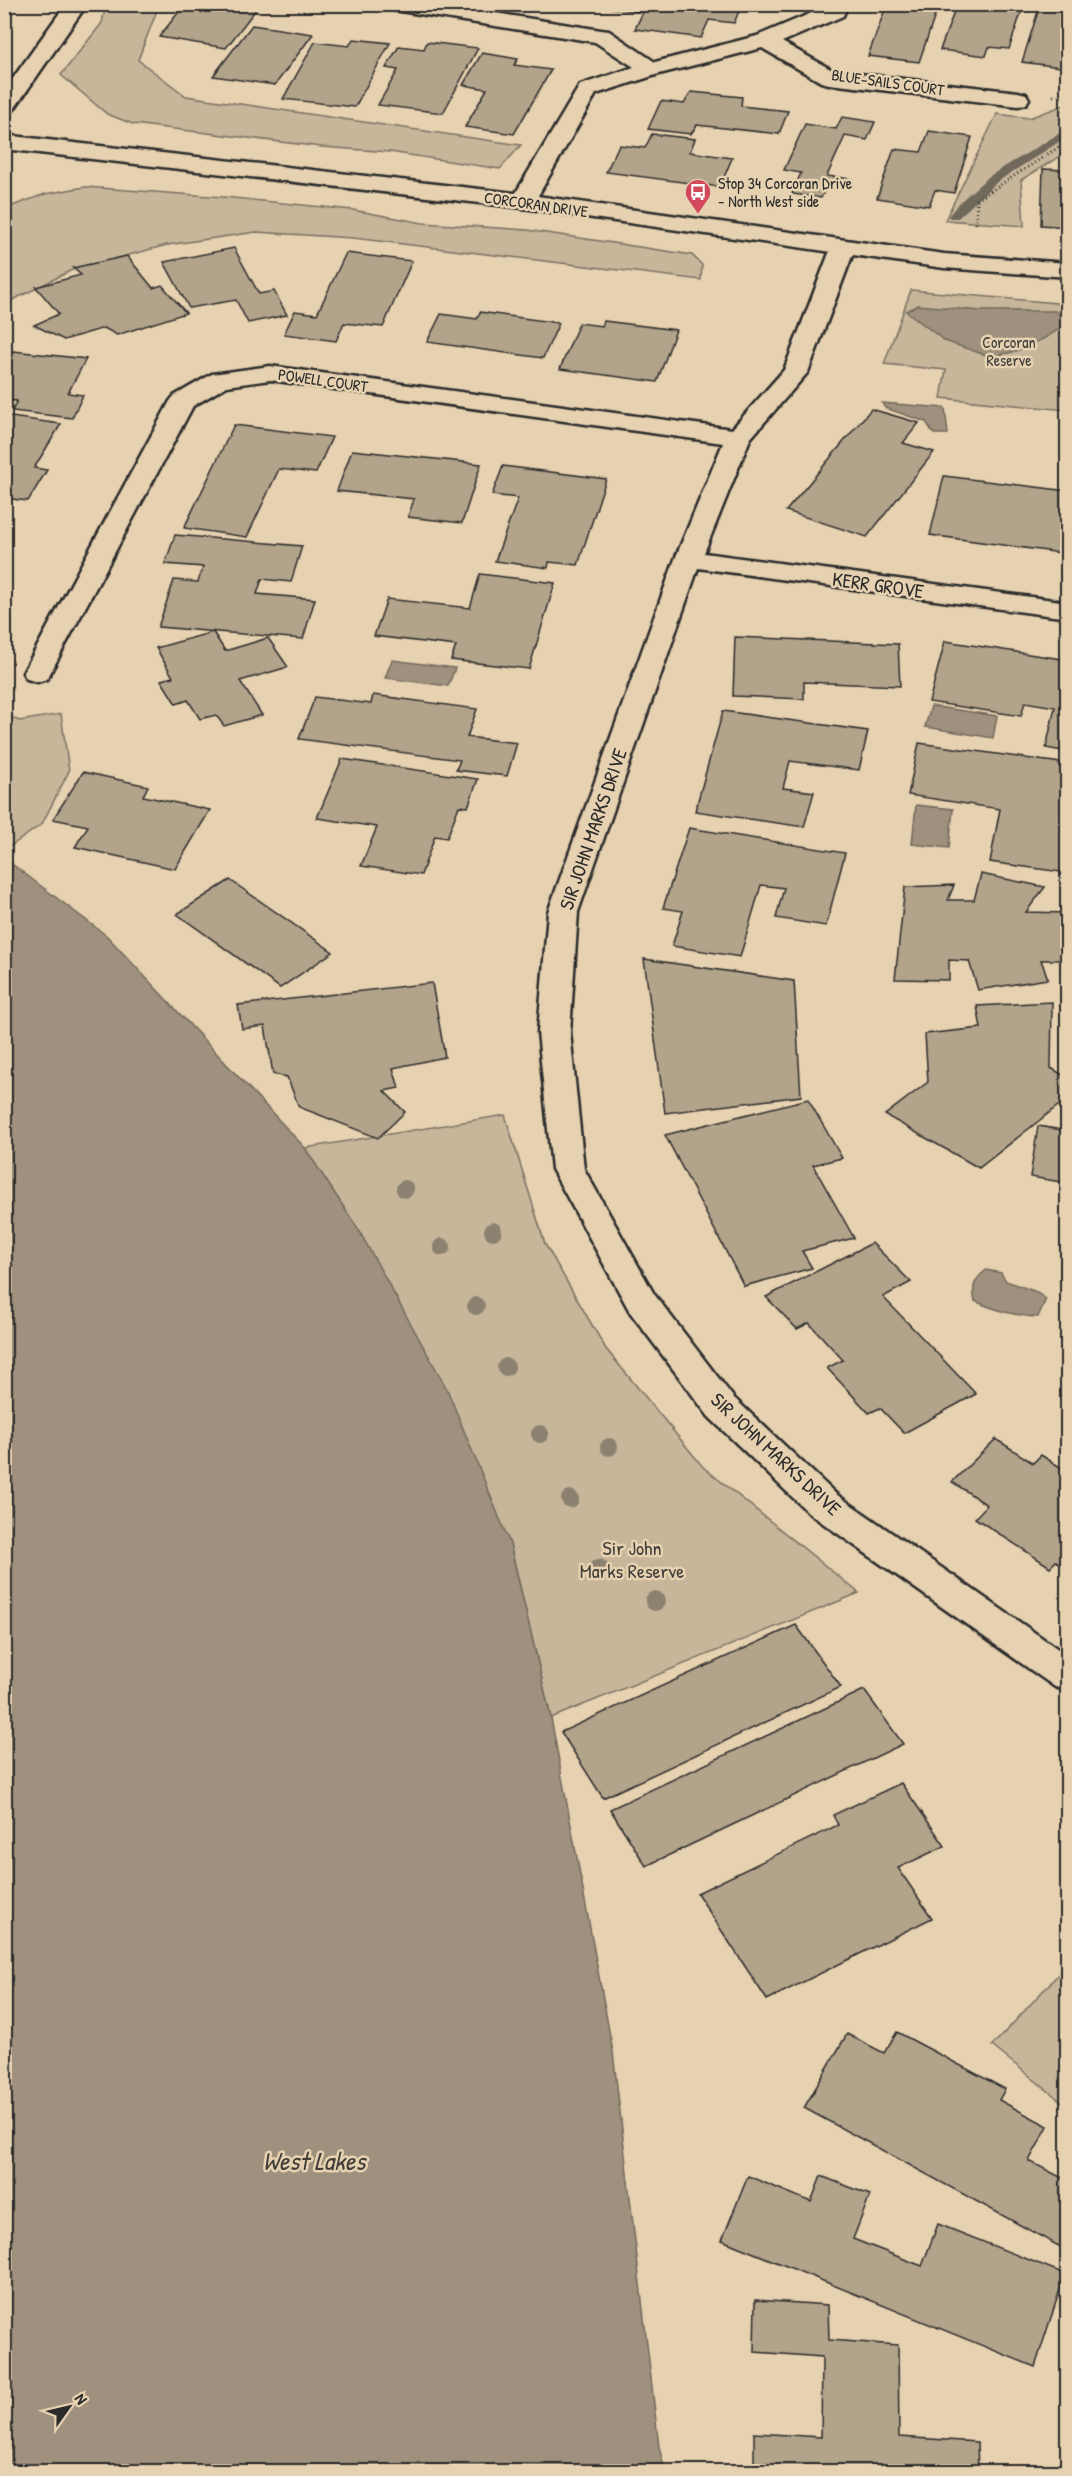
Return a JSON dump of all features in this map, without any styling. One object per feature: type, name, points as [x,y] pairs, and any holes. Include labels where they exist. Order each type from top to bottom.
[{"type":"street","points":[[4,107],[77,4]]},
{"type":"street","points":[[394,4],[601,36],[651,69]]},
{"type":"street","points":[[523,201],[588,90],[651,69],[765,41],[835,11],[838,4]]},
{"type":"street","name":"BLUE-SAILS COURT","points":[[765,41],[829,77],[1018,99]]},
{"type":"street","name":"CORCORAN DRIVE","points":[[4,142],[523,201],[944,261],[1068,270]]},
{"type":"street","name":"SIR JOHN MARKS DRIVE","points":[[843,248],[796,372],[738,437],[688,559],[563,912],[554,1032],[568,1169],[642,1303],[721,1407],[823,1504],[1068,1676]]},
{"type":"street","name":"POWELL COURT","points":[[37,673],[183,401],[221,379],[270,373],[738,437]]},
{"type":"street","name":"KERR GROVE","points":[[688,559],[1068,610]]},
{"type":"path","points":[[944,261],[950,237],[976,239],[977,200],[1068,141]]},
{"type":"green space","points":[[109,5],[159,5],[138,60],[186,96],[521,145],[500,169],[390,152],[322,147],[133,124],[107,114],[61,75],[102,23]]},
{"type":"green space","points":[[1067,104],[1067,152],[1021,180],[1024,226],[945,220],[997,114],[1029,118]]},
{"type":"green space","points":[[85,187],[223,197],[353,210],[423,223],[527,230],[692,255],[702,265],[701,280],[353,238],[256,232],[167,245],[72,270],[5,304],[4,209],[45,194]]},
{"type":"green space","name":"Corcoran Reserve","points":[[911,290],[1067,304],[1067,410],[941,398],[946,370],[884,364]]},
{"type":"green space","points":[[5,714],[19,721],[61,714],[69,771],[42,824],[5,850]]},
{"type":"green space","name":"Sir John Marks Reserve","points":[[505,1115],[545,1244],[606,1349],[703,1467],[859,1593],[551,1718],[510,1544],[305,1148]]},
{"type":"green space","points":[[1067,1965],[1067,2106],[992,2046]]},
{"type":"water","points":[[918,305],[981,311],[1055,311],[1064,318],[1064,326],[1045,338],[1016,351],[991,357],[945,341],[906,311]]},
{"type":"water","points":[[882,403],[945,408],[948,434],[934,434],[926,422],[885,408]]},
{"type":"water","points":[[392,660],[455,668],[448,686],[385,678]]},
{"type":"water","points":[[931,706],[997,716],[993,738],[925,727]]},
{"type":"water","points":[[916,805],[953,809],[949,848],[912,844]]},
{"type":"water","name":"West Lakes","points":[[4,858],[107,936],[305,1148],[358,1229],[447,1389],[510,1544],[551,1718],[613,2052],[659,2447],[665,2471],[5,2471]]},
{"type":"water","points":[[986,1270],[1001,1273],[1006,1281],[1034,1291],[1046,1299],[1038,1317],[1006,1312],[975,1301],[973,1292],[975,1284]]},
{"type":"building","points":[[185,4],[235,4],[257,8],[226,48],[159,37]]},
{"type":"building","points":[[614,4],[742,4],[734,23],[709,20],[701,38],[635,29],[643,12],[612,8]]},
{"type":"building","points":[[887,4],[939,4],[919,62],[868,56]]},
{"type":"building","points":[[957,4],[1024,4],[1009,49],[989,47],[986,56],[940,50]]},
{"type":"building","points":[[1039,8],[1068,11],[1068,68],[1022,62]]},
{"type":"building","points":[[252,25],[313,34],[275,85],[213,76]]},
{"type":"building","points":[[353,39],[390,43],[355,107],[283,99],[315,42],[349,46]]},
{"type":"building","points":[[427,42],[478,48],[443,113],[378,105],[398,70],[386,68],[399,46],[424,49]]},
{"type":"building","points":[[482,53],[518,59],[514,65],[551,70],[514,134],[465,127],[487,89],[463,85]]},
{"type":"building","points":[[691,92],[742,97],[741,106],[788,111],[779,134],[697,125],[691,134],[648,129],[661,101],[684,104]]},
{"type":"building","points":[[842,117],[875,122],[867,140],[845,136],[827,176],[851,179],[847,188],[827,185],[821,198],[792,194],[801,173],[784,170],[805,124],[836,129]]},
{"type":"building","points":[[929,131],[972,137],[954,193],[935,190],[929,206],[877,198],[894,149],[921,152]]},
{"type":"building","points":[[652,134],[695,139],[690,152],[732,158],[720,187],[606,172],[619,145],[645,148]]},
{"type":"building","points":[[1043,169],[1068,170],[1068,227],[1041,225]]},
{"type":"building","points":[[234,248],[259,294],[274,291],[287,315],[248,323],[236,300],[189,308],[164,262]]},
{"type":"building","points":[[346,253],[412,261],[383,327],[344,323],[336,341],[284,334],[295,311],[317,314]]},
{"type":"building","points":[[127,256],[153,288],[162,285],[186,313],[117,335],[104,328],[64,340],[34,325],[59,314],[36,287],[81,275],[73,268]]},
{"type":"building","points":[[480,312],[559,323],[543,358],[427,342],[441,314],[477,319]]},
{"type":"building","points":[[604,321],[676,330],[657,382],[560,369],[579,323],[602,326]]},
{"type":"building","points":[[13,351],[86,359],[68,393],[83,395],[72,418],[12,411],[17,401],[4,400],[4,367]]},
{"type":"building","points":[[871,409],[919,423],[903,443],[934,452],[867,537],[786,511]]},
{"type":"building","points":[[4,416],[61,424],[34,468],[47,470],[28,501],[4,498]]},
{"type":"building","points":[[234,425],[332,437],[316,473],[279,469],[247,537],[184,528]]},
{"type":"building","points":[[352,450],[481,464],[462,523],[408,517],[414,499],[337,491]]},
{"type":"building","points":[[503,466],[606,479],[578,565],[549,562],[548,568],[495,561],[518,498],[492,495]]},
{"type":"building","points":[[944,476],[1068,491],[1068,554],[930,535]]},
{"type":"building","points":[[175,535],[302,546],[291,582],[262,579],[257,594],[315,599],[303,639],[158,627],[174,580],[198,582],[203,567],[165,564]]},
{"type":"building","points":[[480,574],[555,583],[529,669],[451,660],[456,646],[374,636],[387,599],[470,608]]},
{"type":"building","points":[[213,632],[225,651],[268,638],[288,667],[240,681],[262,715],[224,726],[216,715],[200,719],[188,700],[176,704],[161,680],[173,677],[156,648]]},
{"type":"building","points":[[735,637],[898,644],[900,686],[804,682],[804,699],[733,696]]},
{"type":"building","points":[[945,641],[1068,660],[1068,752],[1046,748],[1055,707],[1025,702],[1021,716],[929,702]]},
{"type":"building","points":[[373,695],[477,709],[467,737],[517,743],[507,776],[456,770],[460,760],[299,739],[315,697],[371,704]]},
{"type":"building","points":[[723,711],[868,731],[859,770],[790,761],[783,788],[814,792],[804,827],[695,811]]},
{"type":"building","points":[[919,743],[1068,764],[1068,873],[990,862],[1000,809],[908,795]]},
{"type":"building","points":[[342,759],[478,779],[468,807],[459,806],[447,838],[435,836],[421,875],[361,866],[377,827],[317,818]]},
{"type":"building","points":[[83,772],[148,786],[143,796],[210,810],[175,869],[75,847],[88,826],[53,819]]},
{"type":"building","points":[[689,828],[845,853],[826,926],[776,918],[784,888],[761,885],[740,957],[672,946],[683,911],[663,908]]},
{"type":"building","points":[[981,874],[1045,887],[1026,912],[1068,913],[1068,960],[1041,960],[1048,979],[978,990],[969,961],[949,960],[949,980],[895,979],[905,887],[954,885],[948,900],[974,900]]},
{"type":"building","points":[[230,880],[333,952],[280,988],[177,914]]},
{"type":"building","points":[[644,959],[794,981],[801,1096],[665,1113]]},
{"type":"building","points":[[432,983],[445,1057],[393,1068],[399,1088],[384,1091],[405,1112],[378,1138],[299,1107],[287,1077],[273,1074],[265,1026],[242,1029],[238,1005]]},
{"type":"building","points":[[1052,1002],[1051,1068],[1068,1078],[1068,1098],[979,1168],[885,1115],[928,1082],[925,1034],[981,1028],[977,1006]]},
{"type":"building","points":[[808,1099],[842,1158],[813,1165],[854,1238],[802,1251],[812,1268],[744,1286],[665,1135]]},
{"type":"building","points":[[1038,1126],[1068,1131],[1068,1183],[1030,1177]]},
{"type":"building","points":[[872,1243],[911,1282],[883,1297],[976,1394],[904,1433],[880,1408],[869,1413],[827,1368],[843,1360],[809,1323],[797,1329],[766,1297]]},
{"type":"building","points":[[996,1439],[1033,1463],[1041,1455],[1068,1472],[1068,1569],[1056,1561],[1050,1567],[975,1518],[987,1505],[952,1482]]},
{"type":"building","points":[[796,1625],[841,1687],[603,1798],[561,1732]]},
{"type":"building","points":[[864,1690],[903,1744],[646,1866],[610,1809]]},
{"type":"building","points":[[901,1783],[945,1846],[898,1868],[932,1918],[767,2000],[697,1893],[838,1825],[833,1815]]},
{"type":"building","points":[[897,2032],[1005,2089],[999,2100],[1048,2126],[1029,2161],[1068,2181],[1068,2224],[1064,2231],[1068,2233],[1068,2251],[804,2108],[847,2034],[884,2053]]},
{"type":"building","points":[[748,2176],[811,2202],[821,2176],[870,2195],[853,2239],[922,2266],[938,2224],[1065,2274],[1035,2367],[722,2240]]},
{"type":"building","points":[[755,2300],[828,2305],[829,2340],[898,2345],[899,2437],[977,2442],[978,2472],[754,2472],[754,2433],[821,2437],[822,2357],[754,2352]]},
{"type":"waterway","points":[[954,216],[993,180],[1068,131]]},
{"type":"place","name":"Stop 34 Corcoran Drive - North West side","points":[[698,215]]}]
